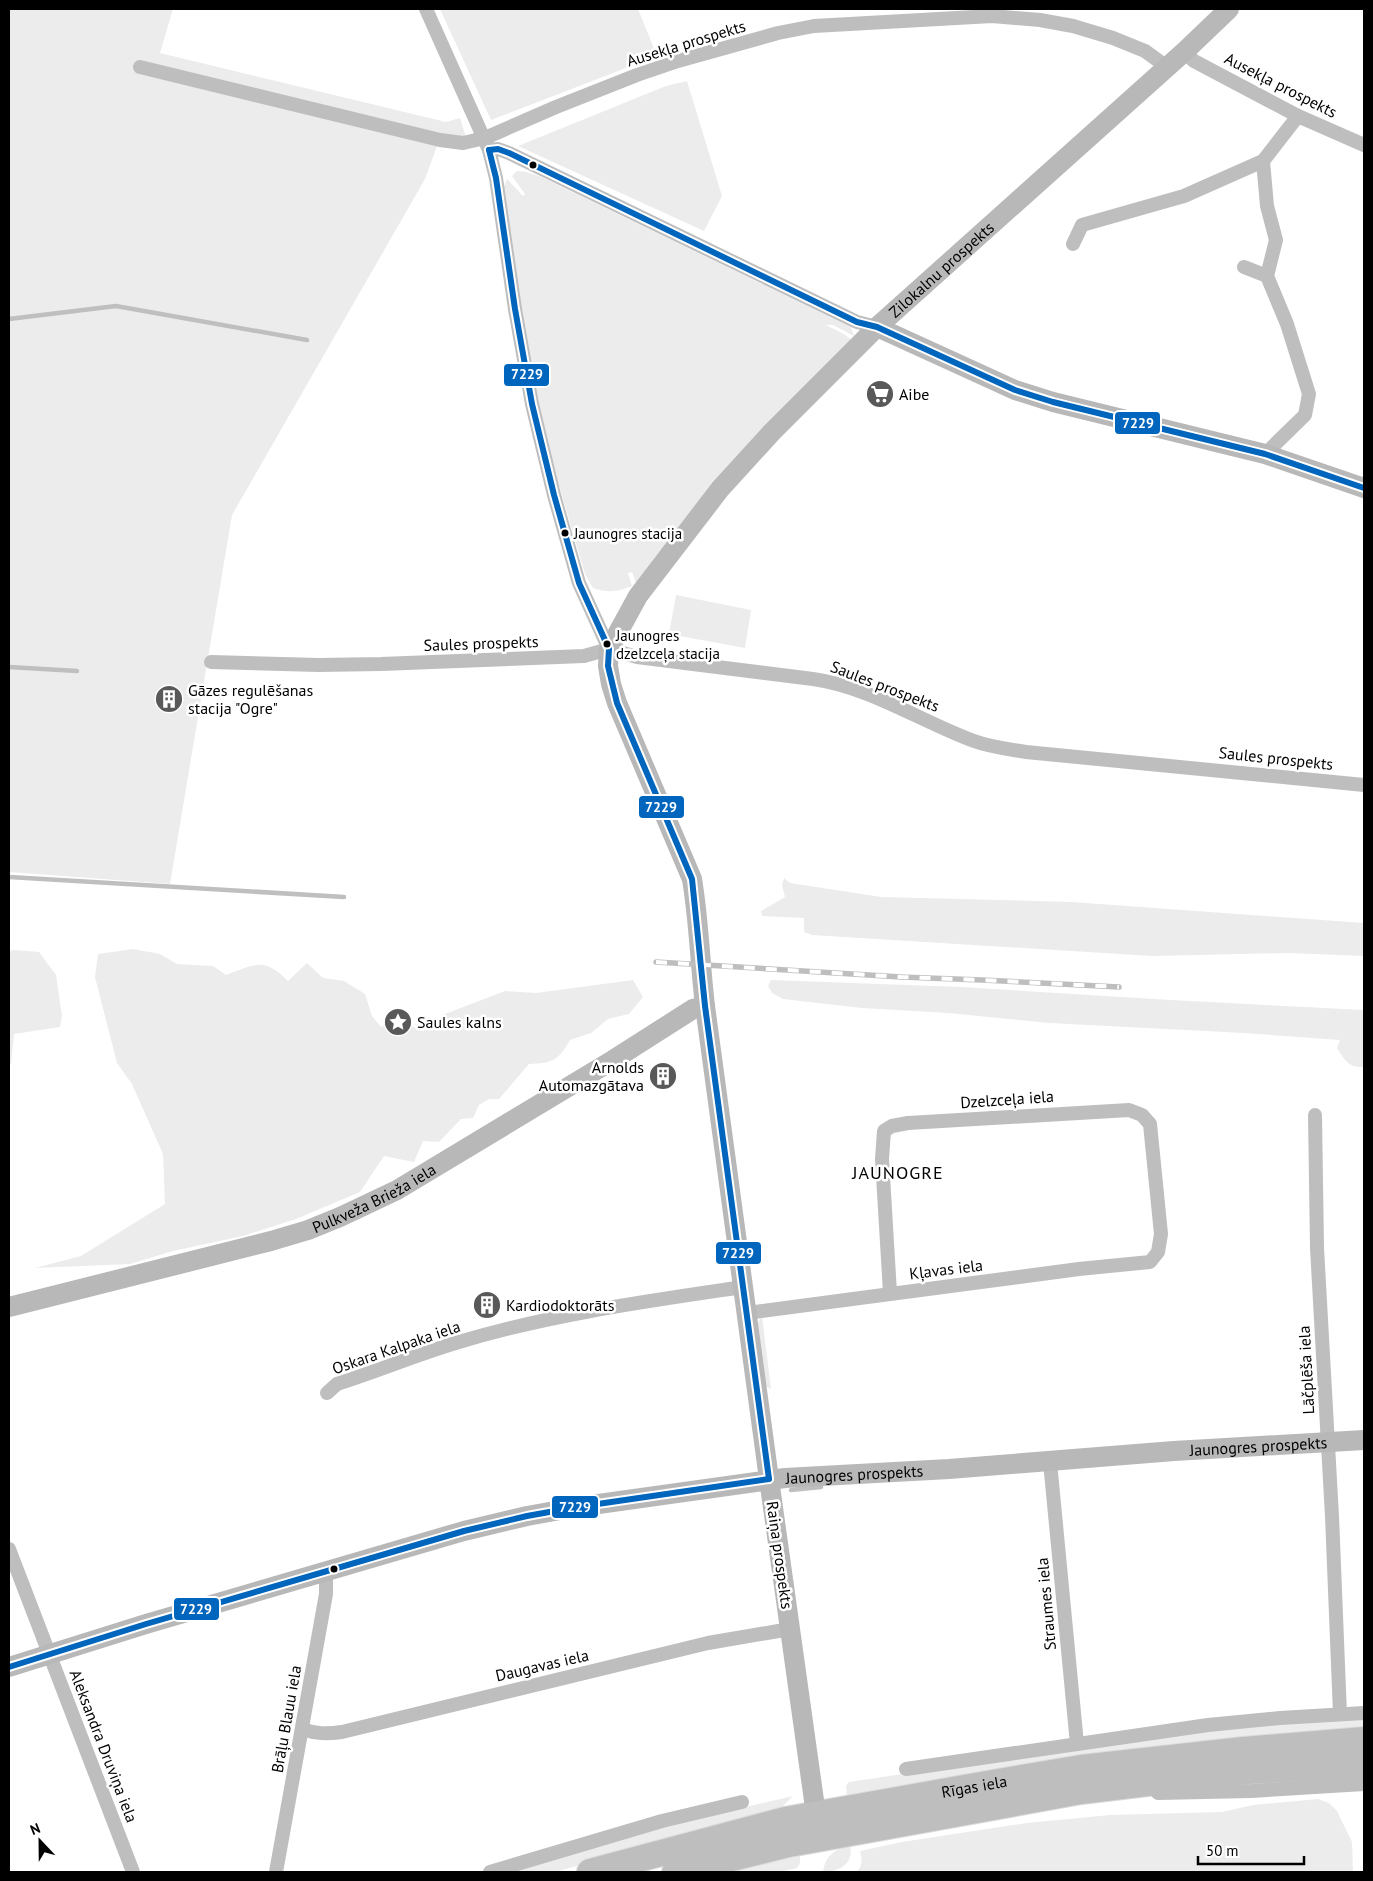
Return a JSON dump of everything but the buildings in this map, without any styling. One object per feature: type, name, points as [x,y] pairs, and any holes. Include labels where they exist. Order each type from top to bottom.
[{"type":"highway","name":"Rīgas iela","points":[[676,1872],[789,1844],[818,1827],[1085,1773],[1242,1750],[1364,1740]]},
{"type":"highway","name":"Rīgas iela","points":[[1085,1773],[1247,1771],[1364,1764]]},
{"type":"highway","name":"Rīgas iela","points":[[590,1872],[785,1820],[818,1827]]},
{"type":"main road","name":"Zilokalnu prospekts","points":[[609,649],[638,596],[716,495],[772,432],[878,326],[1167,68],[1229,9]]},
{"type":"main road","points":[[878,326],[1015,390],[1053,402],[1265,454],[1364,488]]},
{"type":"main road","name":"Raiņa prospekts","points":[[609,649],[608,666],[617,703],[692,880],[697,910],[700,965],[705,1006],[818,1827]]},
{"type":"main road","name":"Pulkveža Brieža iela","points":[[9,1307],[271,1241],[308,1230],[340,1217],[378,1200],[411,1182],[613,1060],[693,1009],[705,1006]]},
{"type":"main road","name":"Jaunogres prospekts","points":[[9,1667],[50,1653],[464,1531],[527,1516],[607,1502],[769,1479],[942,1470],[1166,1452],[1364,1440]]},
{"type":"street","points":[[426,9],[487,144],[496,178],[515,310],[532,404],[554,495],[580,583],[609,649]]},
{"type":"street","name":"Ausekļa prospekts","points":[[487,144],[556,107],[637,75],[678,61],[778,33],[814,26],[992,16],[1040,20],[1073,26],[1113,38],[1145,51],[1167,68]]},
{"type":"street","name":"Ausekļa prospekts","points":[[1184,52],[1202,65],[1298,116],[1364,145]]},
{"type":"street","points":[[140,67],[440,140],[487,144],[857,322],[878,326]]},
{"type":"street","points":[[1073,244],[1082,225],[1184,196],[1263,161],[1298,116]]},
{"type":"street","points":[[1263,161],[1267,206],[1276,240],[1267,276],[1287,324],[1309,394],[1305,415],[1265,454]]},
{"type":"street","points":[[1244,267],[1267,276]]},
{"type":"street","name":"Saules prospekts","points":[[212,662],[319,665],[381,664],[584,656],[609,649],[637,656],[813,679],[837,684],[915,714],[975,742],[998,747],[1026,752],[1364,785]]},
{"type":"street","name":"Dzelzceļa iela","points":[[890,1293],[885,1234],[882,1140],[884,1131],[892,1126],[908,1123],[1129,1110],[1142,1115],[1150,1124],[1161,1234],[1158,1252],[1150,1262]]},
{"type":"street","name":"Lāčplēša iela","points":[[1314,1115],[1317,1248],[1340,1714]]},
{"type":"street","name":"Kļavas iela","points":[[747,1313],[890,1293],[1150,1262]]},
{"type":"street","name":"Oskara Kalpaka iela","points":[[327,1393],[337,1384],[458,1342],[518,1326],[612,1306],[743,1287]]},
{"type":"street","name":"Straumes iela","points":[[1050,1462],[1085,1773]]},
{"type":"street","name":"Aleksandra Druviņa iela","points":[[9,1550],[133,1872]]},
{"type":"street","name":"Brāļu Blauu iela","points":[[276,1872],[326,1594],[326,1572]]},
{"type":"street","name":"Daugavas iela","points":[[302,1730],[327,1734],[342,1732],[708,1643],[790,1629]]},
{"type":"street","name":"Rīgas iela","points":[[906,1768],[1085,1773],[1208,1725],[1364,1713]]},
{"type":"street","points":[[1085,1773],[1156,1794],[1251,1791],[1364,1784]]},
{"type":"street","points":[[490,1872],[662,1822],[742,1802]]},
{"type":"shaded area","points":[[9,9],[173,9],[160,53],[446,122],[460,118],[468,144],[445,148],[437,146],[425,179],[232,515],[170,884],[9,872]]},
{"type":"shaded area","points":[[440,9],[638,9],[657,56],[491,120]]},
{"type":"shaded area","points":[[687,81],[722,196],[704,231],[518,146],[666,86]]},
{"type":"shaded area","points":[[517,171],[539,176],[851,327],[854,336],[833,325],[826,325],[853,341],[636,583],[632,572],[628,573],[632,586],[622,590],[604,591],[593,588],[585,574],[554,468],[529,363],[503,189],[507,179],[523,196],[525,194],[512,176]]},
{"type":"shaded area","points":[[676,595],[751,610],[745,648],[669,634]]},
{"type":"shaded area","points":[[784,878],[790,883],[881,897],[1072,902],[1364,923],[1364,956],[1288,953],[1152,956],[812,935],[804,932],[804,918],[762,916],[761,911],[785,897],[782,885]]},
{"type":"shaded area","points":[[133,949],[160,954],[177,964],[213,966],[226,975],[253,966],[266,966],[272,968],[288,981],[307,963],[323,978],[344,981],[365,994],[372,1016],[381,1027],[399,1021],[423,1031],[445,1014],[505,991],[536,993],[633,980],[643,997],[629,1014],[608,1019],[591,1033],[570,1040],[554,1060],[529,1064],[499,1099],[489,1099],[479,1105],[473,1118],[461,1119],[439,1142],[423,1141],[414,1162],[384,1156],[360,1192],[296,1219],[243,1236],[173,1251],[130,1264],[35,1268],[81,1256],[165,1204],[163,1154],[132,1084],[117,1063],[95,977],[98,954]]},
{"type":"shaded area","points":[[9,951],[39,952],[56,975],[62,1016],[60,1027],[14,1034],[11,1064],[9,1064]]},
{"type":"shaded area","points":[[771,980],[962,987],[1364,1010],[1364,1067],[1351,1065],[1345,1060],[1337,1048],[1340,1040],[1049,1023],[948,1013],[862,1008],[783,999],[772,993],[768,986]]},
{"type":"shaded area","points":[[762,1316],[771,1389],[765,1386],[756,1326]]},
{"type":"shaded area","points":[[1364,1718],[1364,1727],[1279,1733],[1101,1753],[1028,1764],[847,1797],[846,1786],[849,1782],[1104,1744],[1236,1727]]},
{"type":"shaded area","points":[[793,1796],[783,1806],[760,1816],[555,1872],[508,1872],[663,1826]]},
{"type":"shaded area","points":[[1318,1799],[1329,1803],[1337,1811],[1352,1842],[1353,1872],[856,1872],[860,1868],[861,1863],[860,1851],[902,1842],[1027,1823],[1110,1815],[1222,1812],[1253,1805]]},
{"type":"shaded area","points":[[850,1844],[850,1856],[845,1865],[836,1870],[823,1872],[828,1857]]},
{"type":"shaded area","points":[[800,1856],[800,1863],[797,1868],[779,1872],[725,1872]]},
{"type":"waterway","points":[[9,319],[116,306],[307,340]]},
{"type":"waterway","points":[[9,667],[77,671]]},
{"type":"waterway","points":[[9,877],[344,897]]},
{"type":"waterway","points":[[791,1490],[821,1487]]},
{"type":"railway","points":[[656,962],[901,977],[1119,987]]},
{"type":"transit line","name":"7229","points":[[489,150],[498,149],[509,153],[857,322],[877,327],[1015,390],[1053,402],[1265,454],[1364,488]]},
{"type":"transit line","name":"7229","points":[[489,150],[496,178],[515,309],[532,404],[554,495],[579,583],[609,649],[608,666],[617,703],[692,879],[705,1006],[769,1479]]},
{"type":"transit line","name":"7229","points":[[9,1667],[146,1624],[464,1531],[527,1516],[577,1507],[769,1479]]},
{"type":"place","name":"Aibe","points":[[880,394]]},
{"type":"place","name":"Jaunogres stacija","points":[[565,533]]},
{"type":"place","name":"Jaunogres dzelzceļa stacija","points":[[607,644]]},
{"type":"place","name":"Gāzes regulēšanas stacija \"Ogre\"","points":[[169,699]]},
{"type":"place","name":"Saules kalns","points":[[398,1022]]},
{"type":"place","name":"Arnolds Automazgātava","points":[[663,1076]]},
{"type":"place","name":"Kardiodoktorāts","points":[[487,1305]]},
{"type":"district","name":"JAUNOGRE","points":[[898,1173]]}]
